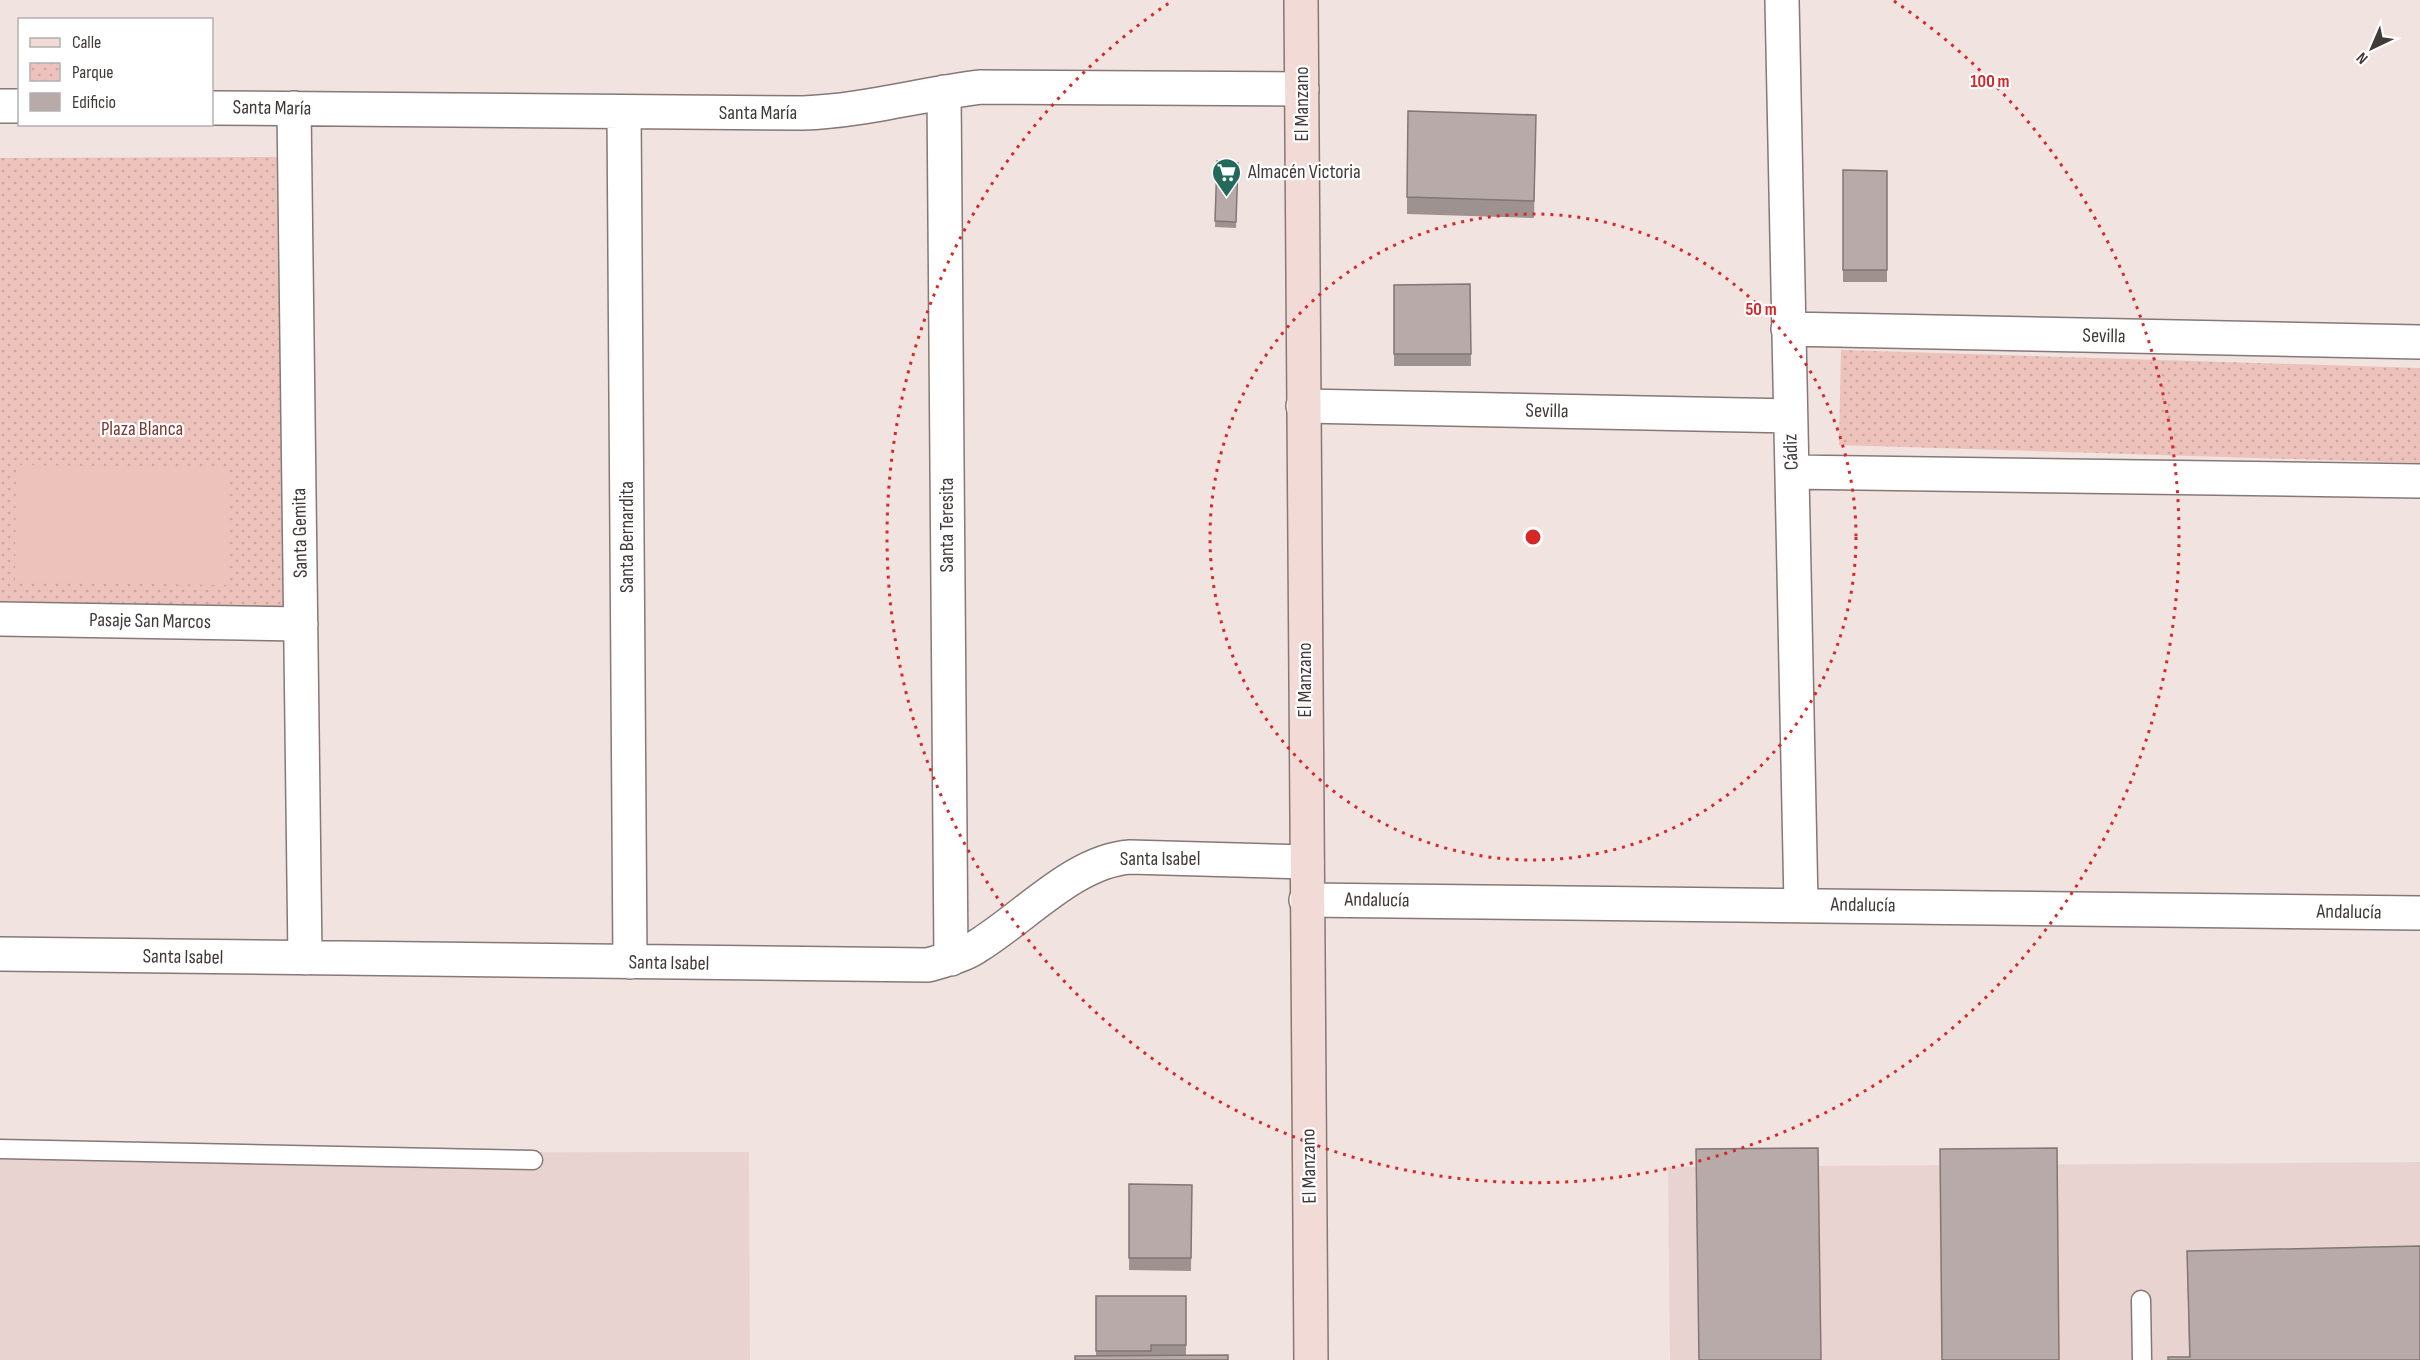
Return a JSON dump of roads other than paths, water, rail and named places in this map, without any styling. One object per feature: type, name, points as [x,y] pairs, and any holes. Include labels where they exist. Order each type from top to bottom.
[{"type":"street","name":"El Manzano","points":[[1301,0],[1311,1360]]},
{"type":"street","name":"Cádiz","points":[[1782,0],[1801,904]]},
{"type":"street","name":"Santa María","points":[[213,108],[831,112],[944,92],[1015,86],[1302,89]]},
{"type":"street","name":"Santa Teresita","points":[[944,92],[951,959]]},
{"type":"street","points":[[0,106],[18,106]]},
{"type":"street","name":"Santa Gemita","points":[[294,108],[305,958]]},
{"type":"street","name":"Santa Bernardita","points":[[624,112],[630,962]]},
{"type":"street","name":"Sevilla","points":[[1788,329],[2420,342]]},
{"type":"street","name":"Sevilla","points":[[1304,406],[1790,416]]},
{"type":"street","points":[[1792,472],[2420,482]]},
{"type":"street","name":"Pasaje San Marcos","points":[[0,619],[301,624]]},
{"type":"street","name":"Santa Isabel","points":[[0,954],[928,965],[951,959],[974,949],[1080,872],[1103,861],[1130,857],[1306,862]]},
{"type":"street","name":"Andalucía","points":[[1306,900],[2420,913]]},
{"type":"lane","points":[[0,1149],[533,1160]]},
{"type":"lane","points":[[2141,1300],[2142,1360]]},
{"type":"place","name":"Almacén Victoria","points":[[1227,198]]},
{"type":"park label","name":"Plaza Blanca","points":[[142,429]]}]
